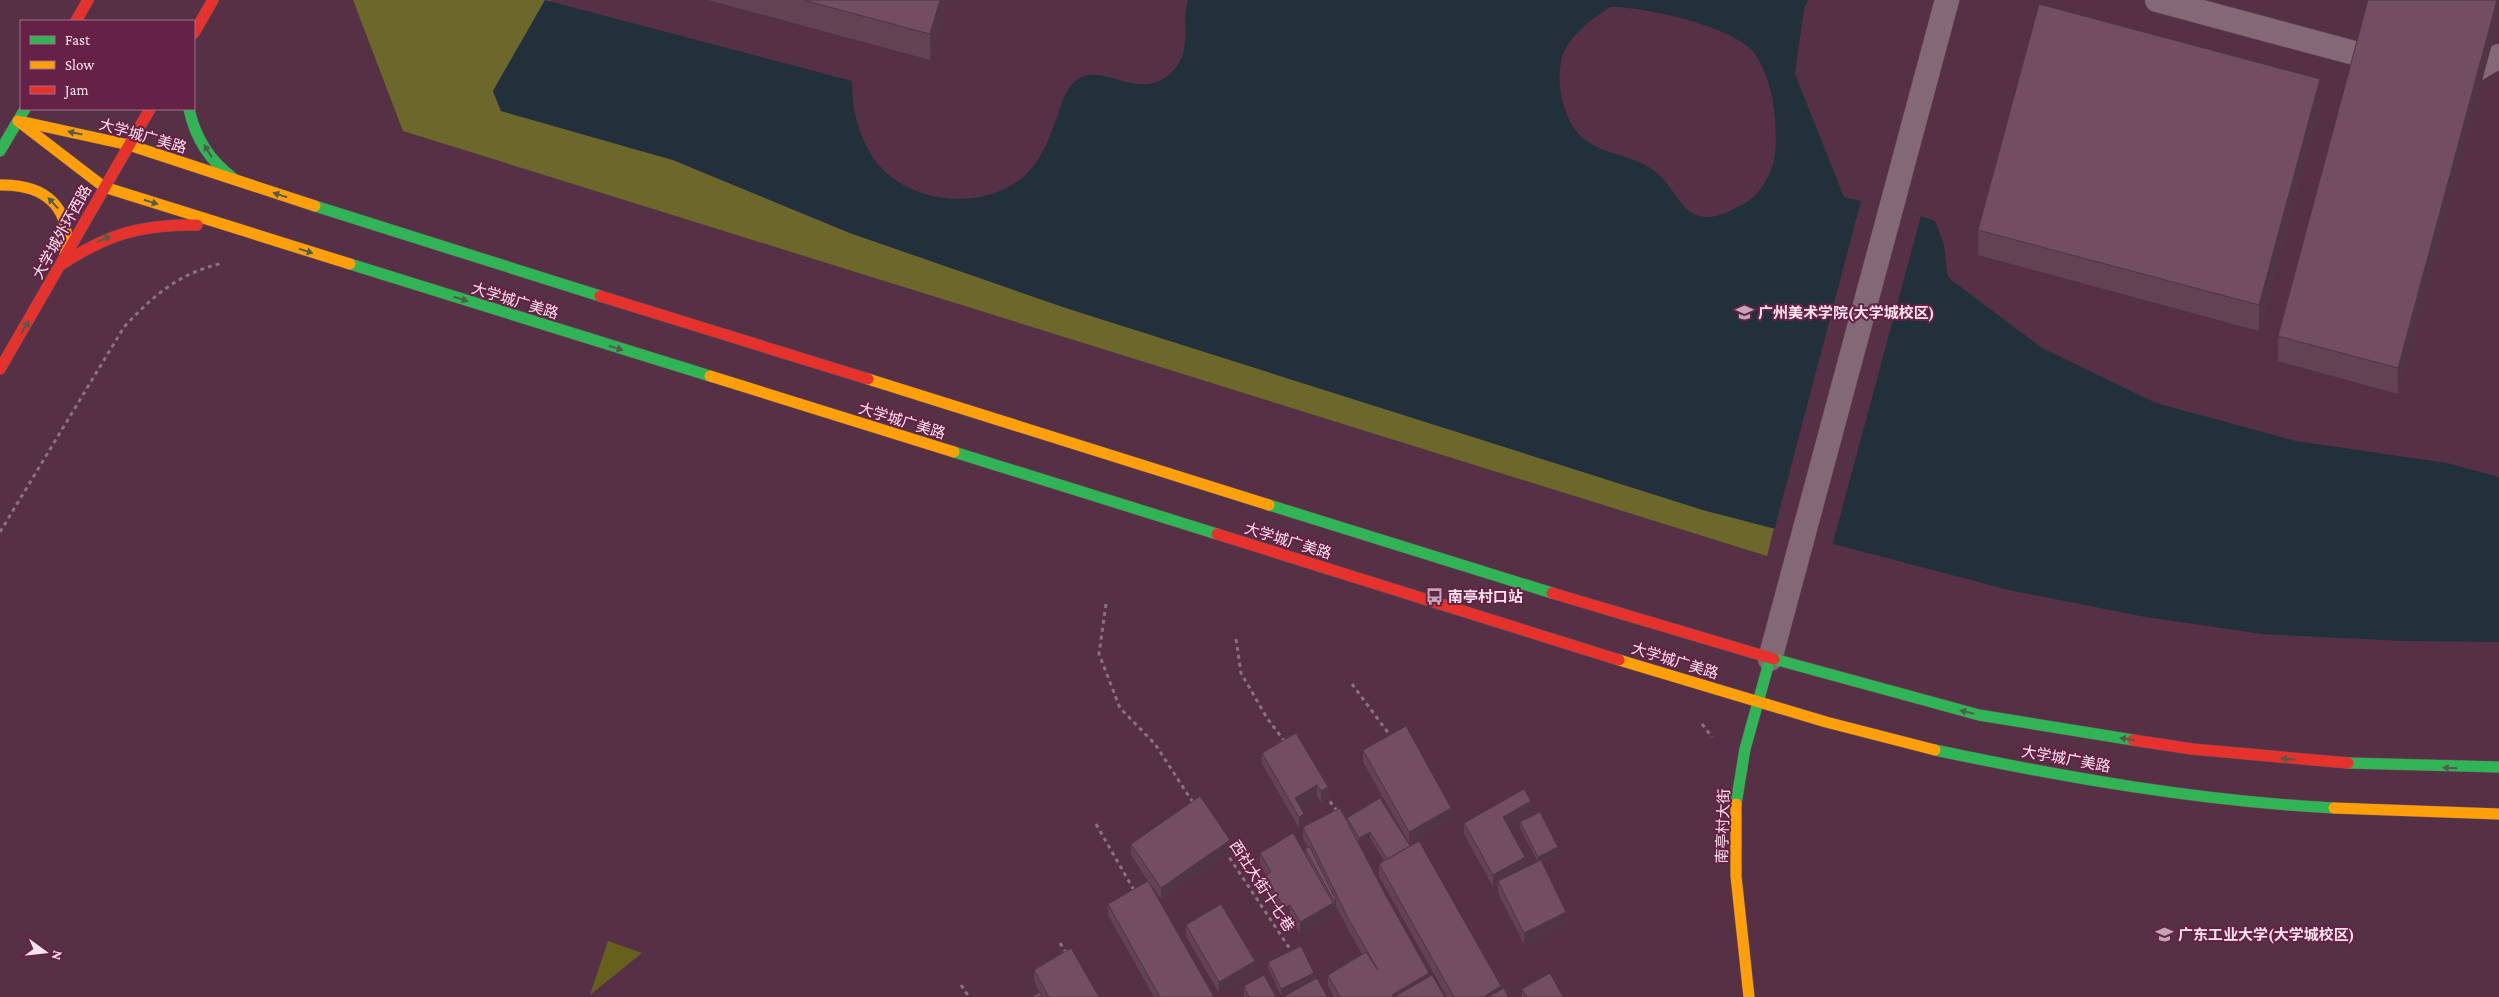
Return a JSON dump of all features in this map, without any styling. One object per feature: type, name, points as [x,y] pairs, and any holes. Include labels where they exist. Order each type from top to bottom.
[{"type":"main road","points":[[77,20],[88,0]]},
{"type":"main road","points":[[195,31],[213,0]]},
{"type":"main road","points":[[0,151],[24,110]]},
{"type":"main road","name":"大学城外环西路","points":[[0,369],[149,110]]},
{"type":"main road","points":[[189,110],[192,122],[209,155],[228,175],[240,183]]},
{"type":"main road","name":"大学城广美路","points":[[18,121],[129,145],[240,183],[1666,629],[1851,683],[1979,715],[2192,749],[2364,765],[2499,767]]},
{"type":"main road","name":"大学城广美路","points":[[18,121],[104,187],[1759,702],[1925,747],[2031,769],[2161,791],[2289,804],[2413,812],[2499,814]]},
{"type":"main road","points":[[0,185],[14,183],[32,187],[48,196],[60,210],[67,228],[68,246],[62,264]]},
{"type":"main road","points":[[62,264],[89,246],[122,231],[152,225],[227,226]]},
{"type":"main road","name":"南亭村大街","points":[[1749,997],[1735,857],[1734,822],[1739,778],[1770,659]]},
{"type":"lane","points":[[1770,659],[1946,0]]},
{"type":"lane","points":[[2157,0],[2405,66]]},
{"type":"lane","points":[[2434,74],[2457,76],[2472,72],[2499,56]]},
{"type":"path","points":[[0,532],[124,327],[167,286],[193,272],[231,263]]},
{"type":"path","points":[[1106,604],[1099,654],[1120,708],[1155,744],[1198,810]]},
{"type":"path","points":[[1236,639],[1241,673],[1267,718],[1290,748]]},
{"type":"path","points":[[1352,684],[1393,740]]},
{"type":"path","points":[[1324,794],[1341,816]]},
{"type":"path","points":[[1096,824],[1136,893]]},
{"type":"path","name":"西社大街十七巷","points":[[1220,842],[1295,957]]},
{"type":"path","points":[[1060,943],[1069,958]]},
{"type":"path","points":[[961,985],[969,997]]},
{"type":"shaded area","points":[[353,0],[553,0],[545,1],[493,91],[501,111],[673,160],[850,233],[1066,308],[1703,510],[1774,528],[1767,556],[403,131]]},
{"type":"shaded area","points":[[608,941],[642,953],[590,995]]},
{"type":"water","points":[[545,0],[852,81],[853,103],[861,134],[877,163],[891,177],[908,187],[927,194],[967,199],[1006,189],[1029,172],[1044,150],[1068,90],[1073,83],[1084,76],[1095,75],[1146,84],[1159,81],[1172,72],[1179,64],[1185,46],[1188,0],[1808,0],[1804,9],[1795,74],[1844,197],[1935,221],[1944,245],[1947,273],[1950,279],[2042,348],[2156,403],[2296,441],[2447,463],[2499,477],[2499,642],[2404,641],[2262,634],[2140,616],[2009,590],[1703,510],[1066,308],[850,233],[673,160],[501,111],[493,91]],"holes":[[[1610,7],[1665,14],[1710,27],[1745,44],[1760,61],[1767,77],[1773,101],[1776,135],[1775,150],[1770,173],[1759,191],[1747,202],[1730,211],[1701,217],[1683,205],[1669,186],[1650,168],[1591,144],[1576,131],[1570,121],[1561,96],[1560,70],[1562,58],[1570,42],[1592,20]]]},
{"type":"pier","points":[[1861,201],[1921,216],[1832,546],[1774,531]]},
{"type":"building","points":[[803,0],[940,0],[930,34]]},
{"type":"building","points":[[2368,0],[2497,0],[2398,368],[2278,336]]},
{"type":"building","points":[[2039,4],[2320,79],[2259,305],[1978,230]]},
{"type":"building","points":[[1406,726],[1451,808],[1409,832],[1363,750]]},
{"type":"building","points":[[1296,733],[1328,787],[1321,791],[1317,785],[1295,798],[1304,814],[1299,817],[1262,753]]},
{"type":"building","points":[[1524,789],[1531,801],[1503,817],[1525,857],[1493,875],[1464,823]]},
{"type":"building","points":[[1200,796],[1230,840],[1161,888],[1131,844]]},
{"type":"building","points":[[1380,798],[1410,846],[1387,859],[1370,832],[1359,838],[1347,818]]},
{"type":"building","points":[[1340,808],[1429,973],[1392,995],[1393,997],[1340,997],[1328,975],[1366,952],[1378,970],[1348,918],[1303,827]]},
{"type":"building","points":[[1540,812],[1558,847],[1538,857],[1520,822]]},
{"type":"building","points":[[1293,833],[1333,903],[1300,922],[1290,905],[1284,908],[1265,876],[1271,872],[1260,853]]},
{"type":"building","points":[[1419,841],[1501,986],[1483,997],[1454,997],[1379,864]]},
{"type":"building","points":[[1310,847],[1336,900],[1334,901],[1305,849]]},
{"type":"building","points":[[1541,860],[1566,912],[1524,933],[1498,881]]},
{"type":"building","points":[[1148,881],[1214,997],[1160,997],[1108,904]]},
{"type":"building","points":[[1221,904],[1255,961],[1219,982],[1186,925]]},
{"type":"building","points":[[1301,946],[1314,973],[1281,989],[1268,962]]},
{"type":"building","points":[[1071,948],[1099,997],[1049,997],[1034,970]]},
{"type":"building","points":[[1550,973],[1563,997],[1527,997],[1522,989]]},
{"type":"building","points":[[1264,975],[1276,997],[1249,997],[1244,986]]},
{"type":"building","points":[[1432,975],[1445,997],[1394,997]]},
{"type":"building","points":[[1317,978],[1327,997],[1283,997]]},
{"type":"building","points":[[1504,988],[1508,997],[1488,997]]},
{"type":"building","points":[[1040,992],[1042,997],[1031,997]]},
{"type":"traffic: fast","points":[[0,151],[24,110]]},
{"type":"traffic: fast","points":[[189,110],[199,139],[217,164],[233,178]]},
{"type":"traffic: fast","points":[[315,206],[600,296]]},
{"type":"traffic: fast","points":[[350,264],[710,376]]},
{"type":"traffic: fast","points":[[954,452],[1217,534]]},
{"type":"traffic: fast","points":[[1269,505],[1552,593]]},
{"type":"traffic: fast","points":[[1736,804],[1745,749],[1770,659]]},
{"type":"traffic: fast","points":[[1774,659],[1979,715],[2133,740]]},
{"type":"traffic: fast","points":[[1935,750],[2034,770],[2134,787],[2234,800],[2334,808]]},
{"type":"traffic: fast","points":[[2348,763],[2499,767]]},
{"type":"traffic: slow","points":[[18,121],[104,187],[350,264]]},
{"type":"traffic: slow","points":[[24,122],[129,145],[315,206]]},
{"type":"traffic: slow","points":[[0,185],[31,189],[43,194],[53,202],[65,224],[65,255]]},
{"type":"traffic: slow","points":[[710,376],[954,452]]},
{"type":"traffic: slow","points":[[868,379],[1269,505]]},
{"type":"traffic: slow","points":[[1619,660],[1826,722],[1935,750]]},
{"type":"traffic: slow","points":[[1736,804],[1736,876],[1749,997]]},
{"type":"traffic: slow","points":[[2334,808],[2499,814]]},
{"type":"traffic: jam","points":[[77,20],[88,0]]},
{"type":"traffic: jam","points":[[195,31],[213,0]]},
{"type":"traffic: jam","points":[[0,369],[149,110]]},
{"type":"traffic: jam","points":[[62,264],[95,245],[126,233],[159,226],[197,225]]},
{"type":"traffic: jam","points":[[600,296],[868,379]]},
{"type":"traffic: jam","points":[[1217,534],[1619,660]]},
{"type":"traffic: jam","points":[[1552,593],[1774,659]]},
{"type":"traffic: jam","points":[[2133,740],[2192,749],[2348,763]]},
{"type":"place","name":"广州美术学院(大学城校区)","points":[[1744,313]]},
{"type":"place","name":"南亭村口站","points":[[1434,597]]},
{"type":"place","name":"广东工业大学(大学城校区)","points":[[2164,935]]}]
